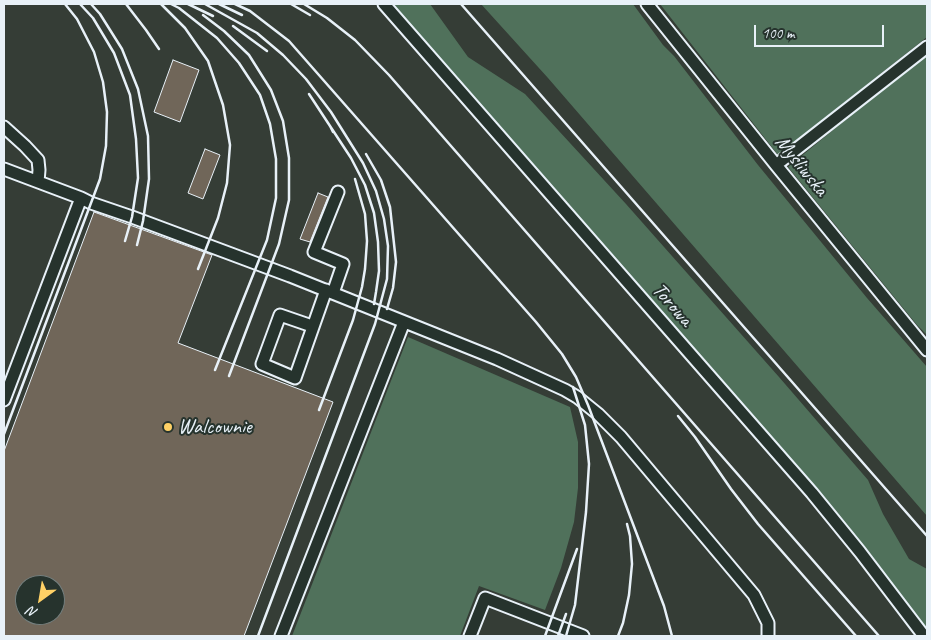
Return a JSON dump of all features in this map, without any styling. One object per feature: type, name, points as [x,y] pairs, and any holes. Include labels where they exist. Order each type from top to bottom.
[{"type":"street","name":"Torowa","points":[[384,4],[812,493],[924,636]]},
{"type":"street","name":"Myśliwska","points":[[647,4],[776,166],[927,350]]},
{"type":"street","points":[[776,166],[927,47]]},
{"type":"street","points":[[4,127],[38,160],[38,182]]},
{"type":"street","points":[[4,169],[290,276],[497,359],[577,397],[598,414],[621,437],[754,595],[768,623],[768,636]]},
{"type":"street","points":[[309,325],[280,314],[262,364],[295,378],[329,292],[343,264],[314,252],[338,192]]},
{"type":"street","points":[[4,400],[81,198]]},
{"type":"street","points":[[281,636],[404,322]]},
{"type":"street","points":[[470,636],[485,598],[583,636]]},
{"type":"green space","points":[[390,4],[430,4],[468,57],[525,94],[626,204],[868,480],[883,514],[909,559],[927,569],[927,633],[884,574],[816,489]]},
{"type":"green space","points":[[481,4],[633,4],[758,165],[867,298],[927,367],[927,516],[548,78]]},
{"type":"green space","points":[[660,4],[927,4],[927,37],[778,155]]},
{"type":"green space","points":[[927,53],[927,335],[788,167]]},
{"type":"green space","points":[[408,337],[570,407],[578,442],[578,488],[574,522],[561,568],[545,610],[479,586],[460,636],[292,636]]},
{"type":"building","points":[[173,60],[199,70],[180,122],[154,112]]},
{"type":"building","points":[[205,149],[220,155],[203,199],[188,193]]},
{"type":"building","points":[[318,193],[328,197],[310,242],[300,239]]},
{"type":"building","name":"Walcownie","points":[[94,212],[212,255],[178,343],[333,402],[244,636],[4,636],[4,451]]},
{"type":"railway","points":[[4,434],[100,179],[106,146],[107,112],[103,82],[94,52],[77,19],[65,4]]},
{"type":"railway","points":[[80,4],[93,18],[114,53],[130,95],[136,139],[138,178],[132,217],[125,241]]},
{"type":"railway","points":[[91,4],[100,14],[122,49],[138,89],[148,136],[149,179],[143,221],[137,245]]},
{"type":"railway","points":[[126,4],[159,49]]},
{"type":"railway","points":[[161,4],[185,28],[208,61],[223,105],[230,145],[227,183],[218,218],[198,269]]},
{"type":"railway","points":[[171,4],[179,8],[217,38],[239,63],[260,95],[270,124],[276,159],[276,198],[267,240],[215,370]]},
{"type":"railway","points":[[188,4],[213,16]]},
{"type":"railway","points":[[205,4],[257,33],[283,55],[306,79],[331,112],[363,163],[376,191],[384,219],[388,246],[387,279],[375,324],[258,636]]},
{"type":"railway","points":[[219,4],[242,15]]},
{"type":"railway","points":[[235,4],[250,11],[289,41],[562,354],[576,377],[588,405],[664,606],[672,636]]},
{"type":"railway","points":[[291,4],[310,15]]},
{"type":"railway","points":[[304,4],[327,18],[355,40],[389,75],[879,636]]},
{"type":"railway","points":[[461,4],[927,536]]},
{"type":"railway","points":[[203,15],[224,31],[249,55],[271,90],[283,121],[289,158],[289,200],[279,244],[229,376]]},
{"type":"railway","points":[[233,26],[267,51]]},
{"type":"railway","points":[[309,94],[333,132]]},
{"type":"railway","points":[[330,126],[351,158],[365,185],[374,213],[379,271],[374,304]]},
{"type":"railway","points":[[366,154],[381,180],[390,207],[396,262],[393,288],[387,309]]},
{"type":"railway","points":[[319,410],[353,320],[365,269],[367,241],[365,214],[355,179]]},
{"type":"railway","points":[[566,636],[575,605],[586,512],[589,464],[585,425],[573,387]]},
{"type":"railway","points":[[678,416],[758,524],[856,636]]},
{"type":"railway","points":[[618,636],[629,595],[632,564],[627,524]]},
{"type":"railway","points":[[545,636],[577,549]]},
{"type":"railway","points":[[558,636],[566,614]]},
{"type":"place","name":"Walcownie","points":[[168,427]]}]
